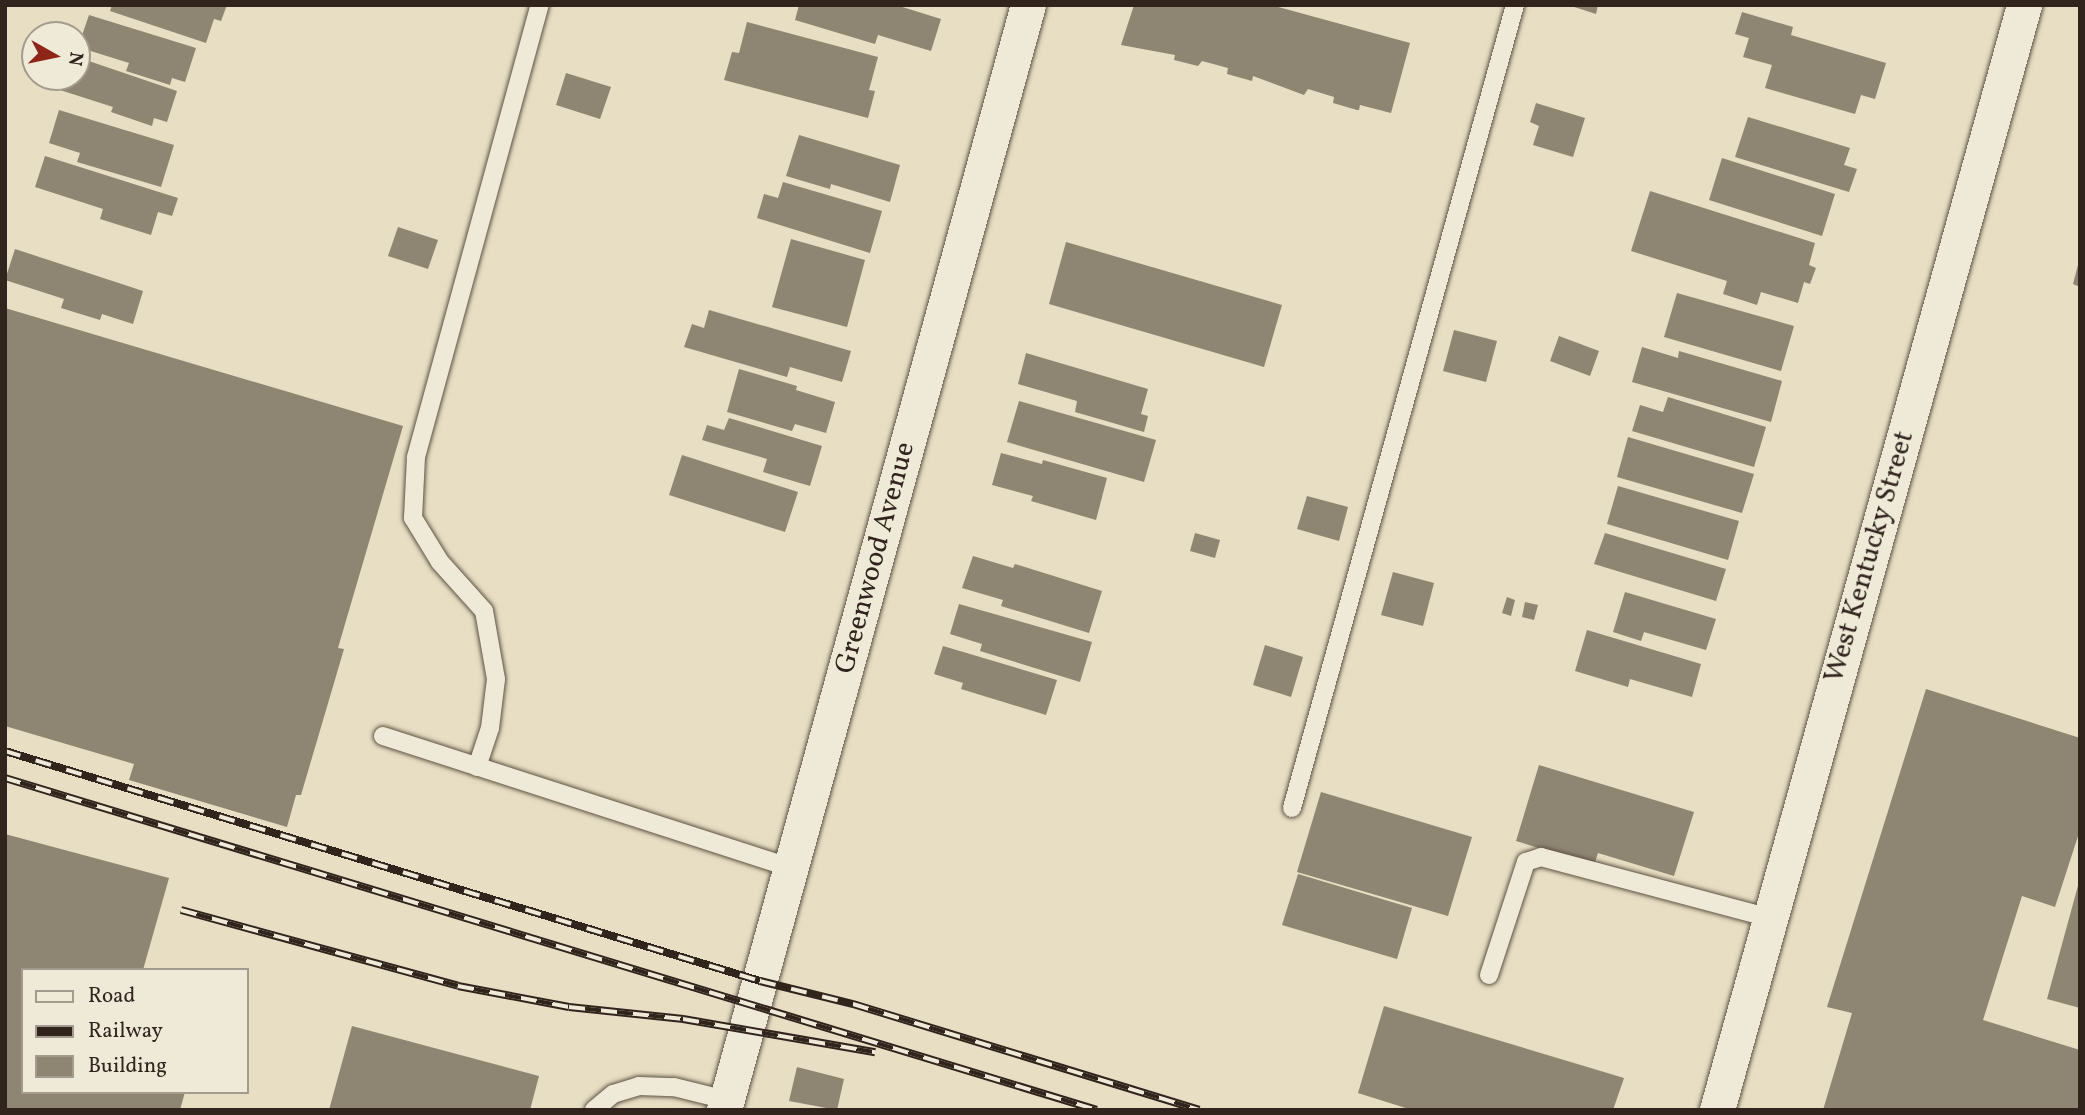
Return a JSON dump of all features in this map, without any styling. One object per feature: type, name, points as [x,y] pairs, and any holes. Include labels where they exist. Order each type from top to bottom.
[{"type":"street","name":"Greenwood Avenue","points":[[725,1105],[1028,5]]},
{"type":"street","name":"West Kentucky Street","points":[[1717,1110],[2024,5]]},
{"type":"lane","points":[[477,766],[490,728],[496,678],[484,611],[440,562],[413,518],[415,457],[540,5]]},
{"type":"lane","points":[[1292,808],[1515,5]]},
{"type":"lane","points":[[383,736],[791,868]]},
{"type":"lane","points":[[1489,975],[1526,862],[1541,857],[1770,918]]},
{"type":"lane","points":[[594,1110],[613,1094],[639,1086],[674,1087],[725,1105]]},
{"type":"building","points":[[112,5],[227,5],[221,21],[214,19],[206,43],[110,11]]},
{"type":"building","points":[[799,5],[896,5],[941,19],[931,51],[878,35],[875,44],[795,20]]},
{"type":"building","points":[[1134,5],[1271,5],[1410,43],[1391,113],[1360,105],[1357,110],[1333,103],[1334,97],[1308,89],[1304,95],[1253,76],[1252,81],[1227,74],[1228,68],[1202,61],[1198,66],[1174,60],[1175,55],[1121,45]]},
{"type":"building","points":[[1568,5],[1598,5],[1596,14]]},
{"type":"building","points":[[1742,12],[1793,27],[1791,35],[1886,63],[1875,99],[1861,95],[1855,114],[1765,88],[1772,65],[1743,57],[1749,38],[1735,34]]},
{"type":"building","points":[[89,15],[196,48],[185,82],[172,78],[170,85],[126,71],[129,63],[91,51],[91,21],[87,21]]},
{"type":"building","points":[[747,22],[878,57],[869,90],[875,91],[868,118],[724,80],[732,52],[739,53]]},
{"type":"building","points":[[91,62],[177,91],[167,122],[154,118],[152,126],[111,112],[113,107],[63,91],[91,91]]},
{"type":"building","points":[[566,73],[611,87],[600,119],[556,105]]},
{"type":"building","points":[[1536,103],[1585,118],[1573,157],[1533,145],[1539,126],[1530,122]]},
{"type":"building","points":[[59,110],[174,145],[161,187],[77,162],[80,153],[49,143]]},
{"type":"building","points":[[1748,117],[1850,148],[1844,165],[1857,169],[1849,192],[1735,157]]},
{"type":"building","points":[[799,135],[900,165],[890,202],[831,184],[830,189],[786,176]]},
{"type":"building","points":[[45,156],[178,198],[172,216],[158,212],[151,235],[100,219],[103,209],[35,187]]},
{"type":"building","points":[[1722,158],[1835,194],[1822,236],[1709,200]]},
{"type":"building","points":[[783,182],[882,211],[870,253],[757,218],[764,194],[778,198]]},
{"type":"building","points":[[1650,191],[1815,243],[1809,265],[1816,268],[1810,284],[1804,282],[1798,303],[1761,292],[1757,305],[1723,294],[1727,281],[1631,251]]},
{"type":"building","points":[[398,227],[438,240],[428,269],[388,256]]},
{"type":"building","points":[[791,239],[865,260],[847,327],[772,307]]},
{"type":"building","points":[[1066,242],[1282,305],[1264,367],[1049,304]]},
{"type":"building","points":[[15,249],[143,291],[133,324],[102,314],[100,320],[61,308],[64,299],[5,280]]},
{"type":"building","points":[[2080,261],[2080,287],[2073,284]]},
{"type":"building","points":[[1677,293],[1794,326],[1781,371],[1664,337]]},
{"type":"building","points":[[5,308],[403,426],[338,648],[344,649],[301,795],[296,795],[287,827],[129,780],[134,764],[5,726]]},
{"type":"building","points":[[709,310],[851,351],[842,382],[790,367],[787,377],[684,347],[692,324],[704,328]]},
{"type":"building","points":[[1454,330],[1497,341],[1486,382],[1443,371]]},
{"type":"building","points":[[1559,336],[1599,351],[1590,376],[1550,361]]},
{"type":"building","points":[[1642,347],[1678,358],[1679,351],[1782,381],[1771,422],[1632,382]]},
{"type":"building","points":[[1026,353],[1148,389],[1141,414],[1148,416],[1144,432],[1075,412],[1077,401],[1018,384]]},
{"type":"building","points":[[739,369],[797,386],[796,390],[835,402],[826,433],[795,424],[792,431],[727,412]]},
{"type":"building","points":[[1668,397],[1766,427],[1754,467],[1632,431],[1640,405],[1663,412]]},
{"type":"building","points":[[1019,401],[1156,440],[1144,482],[1007,442]]},
{"type":"building","points":[[729,418],[822,446],[810,486],[763,472],[767,459],[702,440],[707,425],[724,430]]},
{"type":"building","points":[[1628,437],[1754,474],[1742,513],[1617,477]]},
{"type":"building","points":[[1001,453],[1042,464],[1043,460],[1107,478],[1096,520],[1031,501],[1033,496],[992,485]]},
{"type":"building","points":[[682,455],[798,492],[785,532],[669,495]]},
{"type":"building","points":[[1618,486],[1739,521],[1728,560],[1607,524]]},
{"type":"building","points":[[1307,496],[1348,507],[1339,541],[1297,529]]},
{"type":"building","points":[[1195,533],[1220,540],[1215,558],[1190,551]]},
{"type":"building","points":[[1605,533],[1726,569],[1716,601],[1594,564]]},
{"type":"building","points":[[973,556],[1013,568],[1015,564],[1102,591],[1089,633],[1001,606],[1003,600],[962,588]]},
{"type":"building","points":[[1393,572],[1434,583],[1423,626],[1381,615]]},
{"type":"building","points":[[1625,592],[1716,619],[1706,650],[1644,632],[1641,641],[1613,632]]},
{"type":"building","points":[[1507,597],[1515,600],[1511,616],[1502,613]]},
{"type":"building","points":[[1525,602],[1538,605],[1534,620],[1522,617]]},
{"type":"building","points":[[959,604],[1092,642],[1080,682],[980,651],[982,644],[950,634]]},
{"type":"building","points":[[1587,630],[1701,664],[1692,697],[1630,679],[1628,687],[1575,671]]},
{"type":"building","points":[[1265,645],[1303,657],[1291,697],[1253,685]]},
{"type":"building","points":[[943,646],[1057,680],[1046,715],[961,689],[963,683],[934,674]]},
{"type":"building","points":[[1926,689],[2080,738],[2080,830],[2055,907],[2022,896],[1983,1020],[2080,1050],[2080,1110],[1823,1110],[1852,1013],[1827,1007]]},
{"type":"building","points":[[1539,765],[1694,812],[1674,876],[1598,853],[1594,865],[1516,841]]},
{"type":"building","points":[[1321,792],[1472,837],[1448,916],[1297,872]]},
{"type":"building","points":[[5,834],[169,878],[144,968],[21,968],[21,1094],[184,1094],[180,1110],[5,1110]]},
{"type":"building","points":[[1298,874],[1412,908],[1397,959],[1282,925]]},
{"type":"building","points":[[2080,882],[2080,1008],[2047,999]]},
{"type":"building","points":[[1384,1006],[1624,1078],[1613,1110],[1412,1110],[1358,1093]]},
{"type":"building","points":[[352,1026],[539,1076],[530,1110],[329,1110]]},
{"type":"building","points":[[797,1067],[844,1079],[837,1110],[789,1101]]},
{"type":"railway","points":[[5,751],[760,981],[853,1004],[1199,1110]]},
{"type":"railway","points":[[5,778],[1097,1110]]},
{"type":"railway","points":[[181,910],[458,986],[569,1007],[683,1019],[875,1052]]}]
